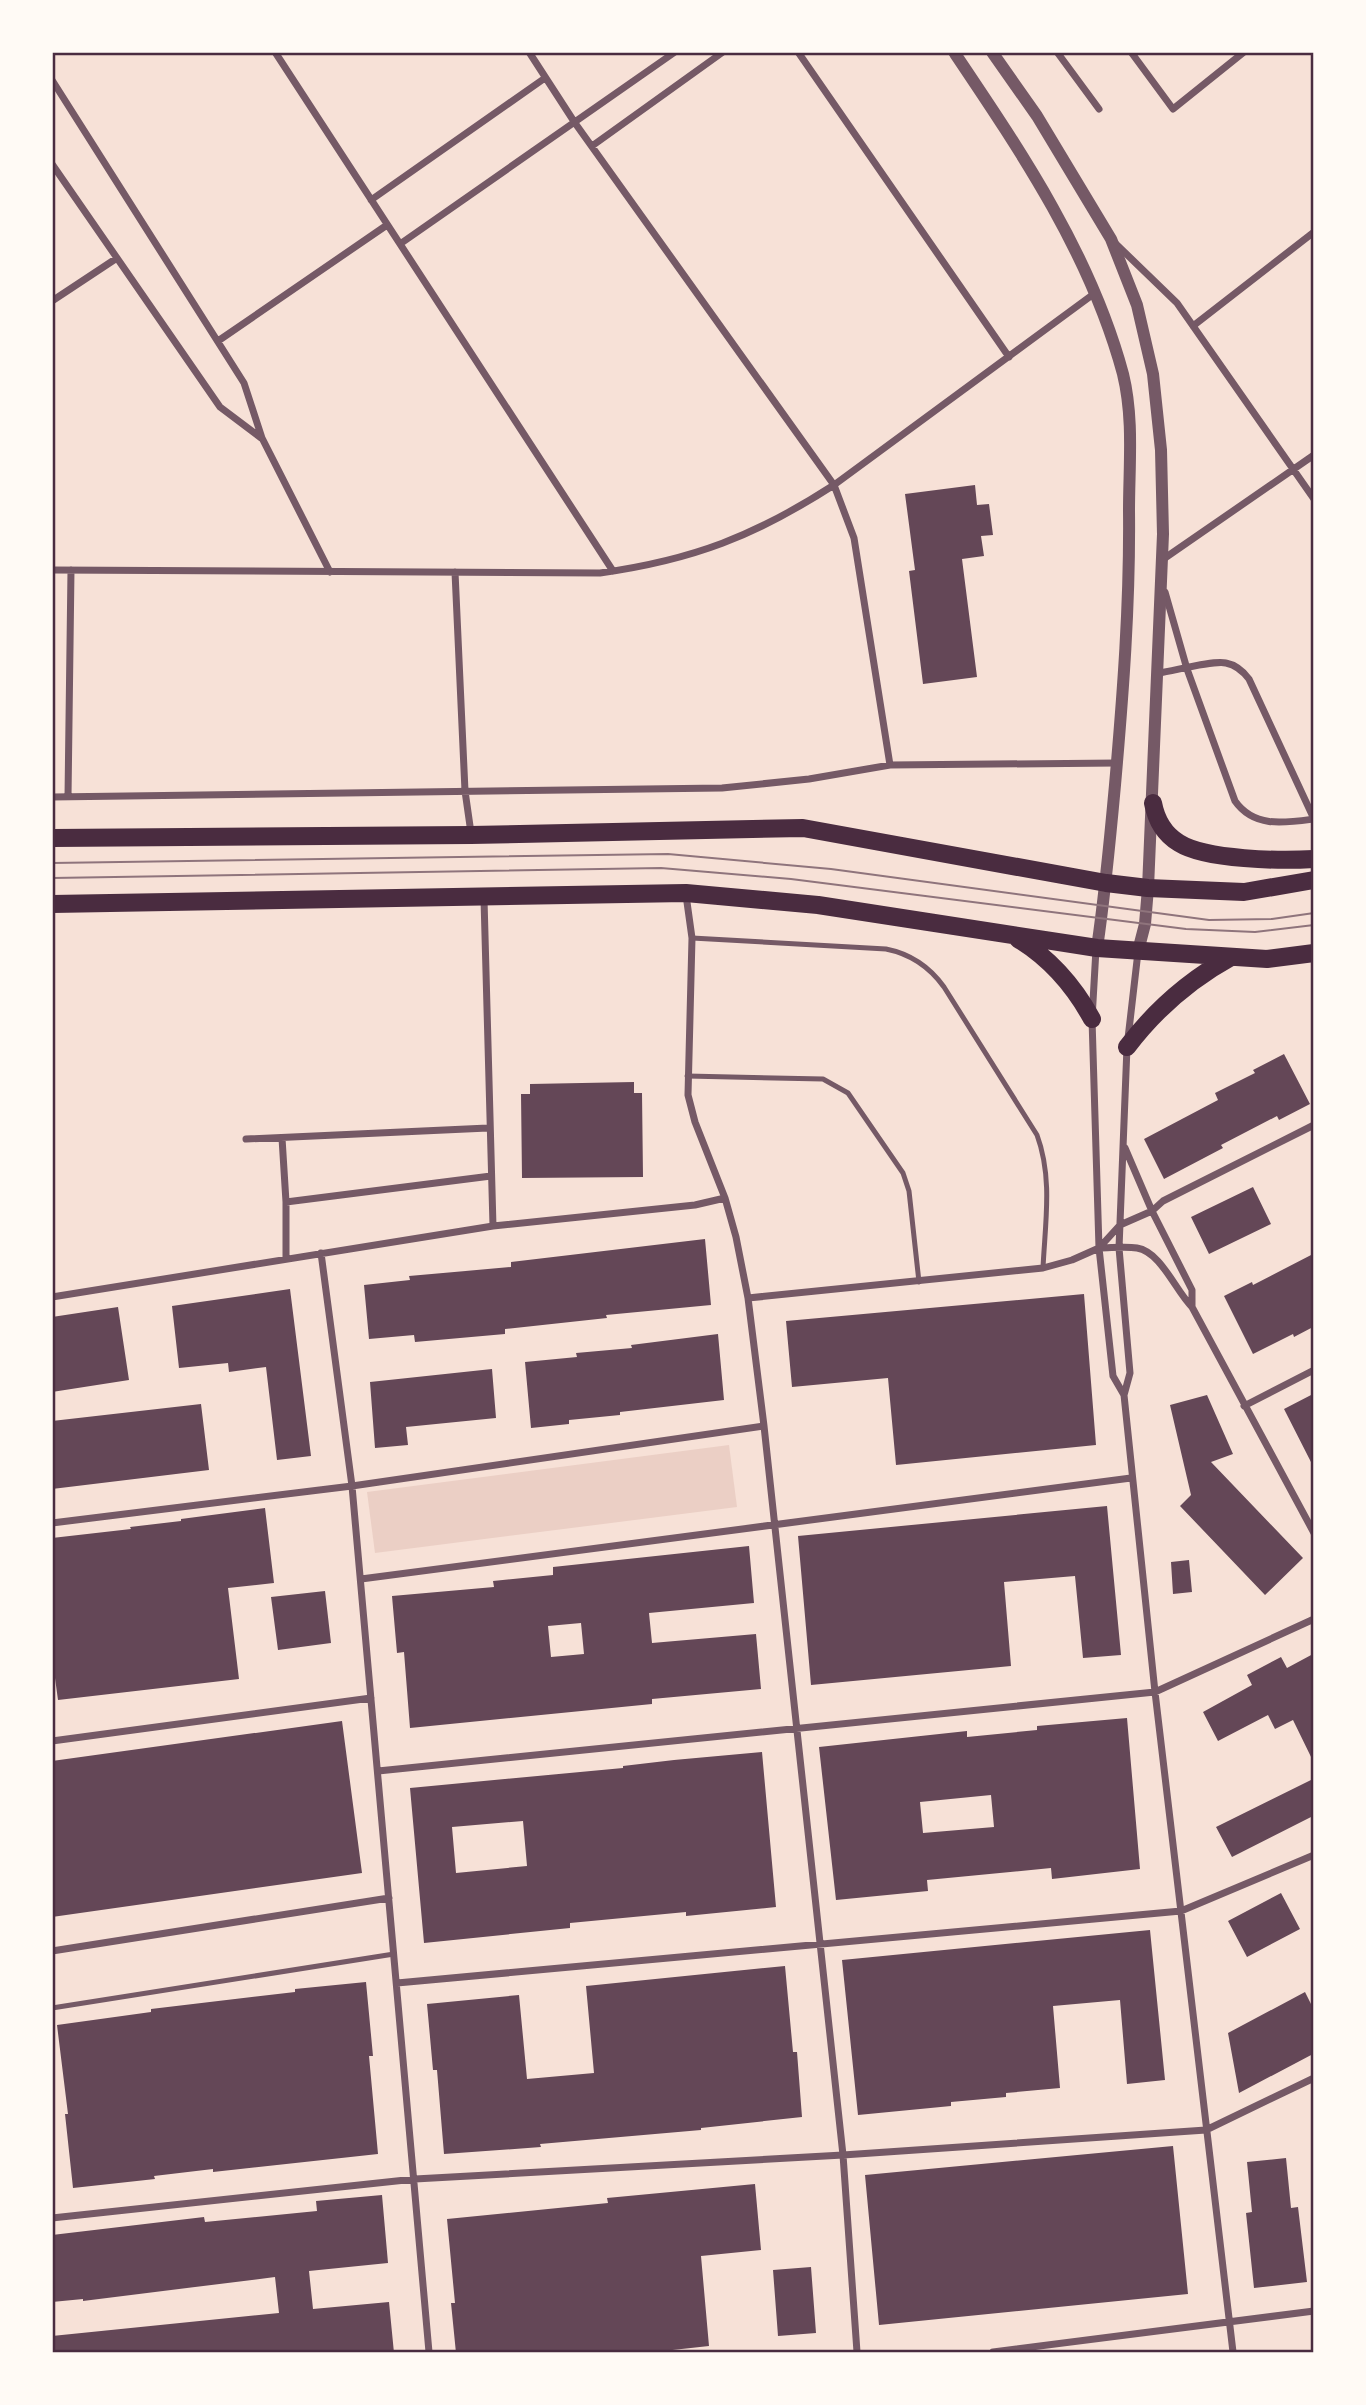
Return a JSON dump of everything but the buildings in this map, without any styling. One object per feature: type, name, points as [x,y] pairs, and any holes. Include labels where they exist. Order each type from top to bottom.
[{"type":"main road","points":[[1153,803],[1155,813],[1165,831],[1188,848],[1276,862],[1314,859]]},
{"type":"main road","points":[[52,838],[471,835],[803,828],[1106,883],[1148,888],[1244,892],[1314,880]]},
{"type":"main road","points":[[52,904],[685,893],[818,905],[1097,948],[1267,959],[1314,953]]},
{"type":"main road","points":[[1012,935],[1041,955],[1069,982],[1092,1018]]},
{"type":"main road","points":[[1127,1047],[1173,996],[1231,957]]},
{"type":"street","points":[[275,52],[613,571]]},
{"type":"street","points":[[529,52],[575,123],[834,485],[854,538],[890,765]]},
{"type":"street","points":[[400,244],[675,52]]},
{"type":"street","points":[[592,146],[723,52]]},
{"type":"street","points":[[798,52],[1009,357]]},
{"type":"street","points":[[954,52],[1056,211],[1095,293],[1122,373],[1130,414],[1127,627],[1117,763],[1092,1018],[1098,1248],[1113,1376],[1124,1395]]},
{"type":"street","points":[[992,52],[1037,116],[1111,239],[1137,305],[1153,374],[1163,488],[1159,673],[1148,888],[1127,1047],[1119,1248],[1130,1373],[1124,1395],[1155,1692],[1233,2353]]},
{"type":"street","points":[[1057,52],[1099,109]]},
{"type":"street","points":[[1131,52],[1173,109],[1244,52]]},
{"type":"street","points":[[371,200],[545,78]]},
{"type":"street","points":[[52,80],[244,383],[262,438],[330,572]]},
{"type":"street","points":[[52,164],[220,407],[262,438]]},
{"type":"street","points":[[218,341],[387,225]]},
{"type":"street","points":[[1193,326],[1314,232]]},
{"type":"street","points":[[1111,239],[1177,303],[1314,499]]},
{"type":"street","points":[[52,301],[117,258]]},
{"type":"street","points":[[52,570],[613,571],[663,563],[723,544],[792,512],[834,485],[1095,293]]},
{"type":"street","points":[[1162,560],[1314,455]]},
{"type":"street","points":[[68,797],[71,570]]},
{"type":"street","points":[[455,572],[465,791],[471,835]]},
{"type":"street","points":[[1159,673],[1187,669],[1222,662],[1236,666],[1243,672],[1249,679],[1314,819],[1265,822],[1256,820],[1240,808],[1187,669],[1161,580]]},
{"type":"street","points":[[52,797],[722,788],[796,781],[890,765],[1117,763]]},
{"type":"street","points":[[685,893],[692,938],[687,1076],[690,1109],[725,1198],[748,1298],[844,2155],[857,2353]]},
{"type":"street","points":[[484,898],[488,1128],[493,1226]]},
{"type":"street","points":[[748,1298],[1043,1268],[1072,1260],[1098,1248],[1120,1225],[1152,1211],[1163,1201],[1314,1125]]},
{"type":"street","points":[[246,1139],[488,1128]]},
{"type":"street","points":[[282,1138],[286,1259]]},
{"type":"street","points":[[1123,1143],[1152,1211],[1192,1290],[1192,1307]]},
{"type":"street","points":[[286,1202],[491,1176]]},
{"type":"street","points":[[52,1297],[493,1226],[695,1205],[725,1198]]},
{"type":"street","points":[[1098,1248],[1136,1248],[1153,1255],[1161,1264],[1180,1295],[1192,1307],[1314,1533]]},
{"type":"street","points":[[321,1253],[352,1486],[429,2353]]},
{"type":"street","points":[[1244,1406],[1314,1370]]},
{"type":"street","points":[[52,1523],[352,1486],[764,1426]]},
{"type":"street","points":[[361,1579],[1132,1478]]},
{"type":"street","points":[[378,1772],[1155,1692],[1314,1619]]},
{"type":"street","points":[[52,1741],[371,1698]]},
{"type":"street","points":[[397,1983],[1181,1910],[1314,1855]]},
{"type":"street","points":[[52,1951],[389,1898]]},
{"type":"street","points":[[52,2218],[415,2179],[844,2155],[1206,2130],[1314,2078]]},
{"type":"street","points":[[993,2353],[1314,2311]]},
{"type":"lane","points":[[692,938],[886,949],[912,957],[931,971],[944,987],[1037,1135],[1048,1179],[1043,1268]]},
{"type":"lane","points":[[687,1076],[823,1079],[848,1093],[903,1173],[909,1191],[919,1282]]},
{"type":"lane","points":[[52,2008],[394,1954]]},
{"type":"shaded area","points":[[729,1445],[737,1507],[375,1553],[367,1492]]},
{"type":"tram line","points":[[52,863],[668,854],[831,869],[1209,920],[1272,919],[1314,913]]},
{"type":"tram line","points":[[52,878],[661,868],[791,879],[1186,929],[1255,932],[1314,925]]}]
